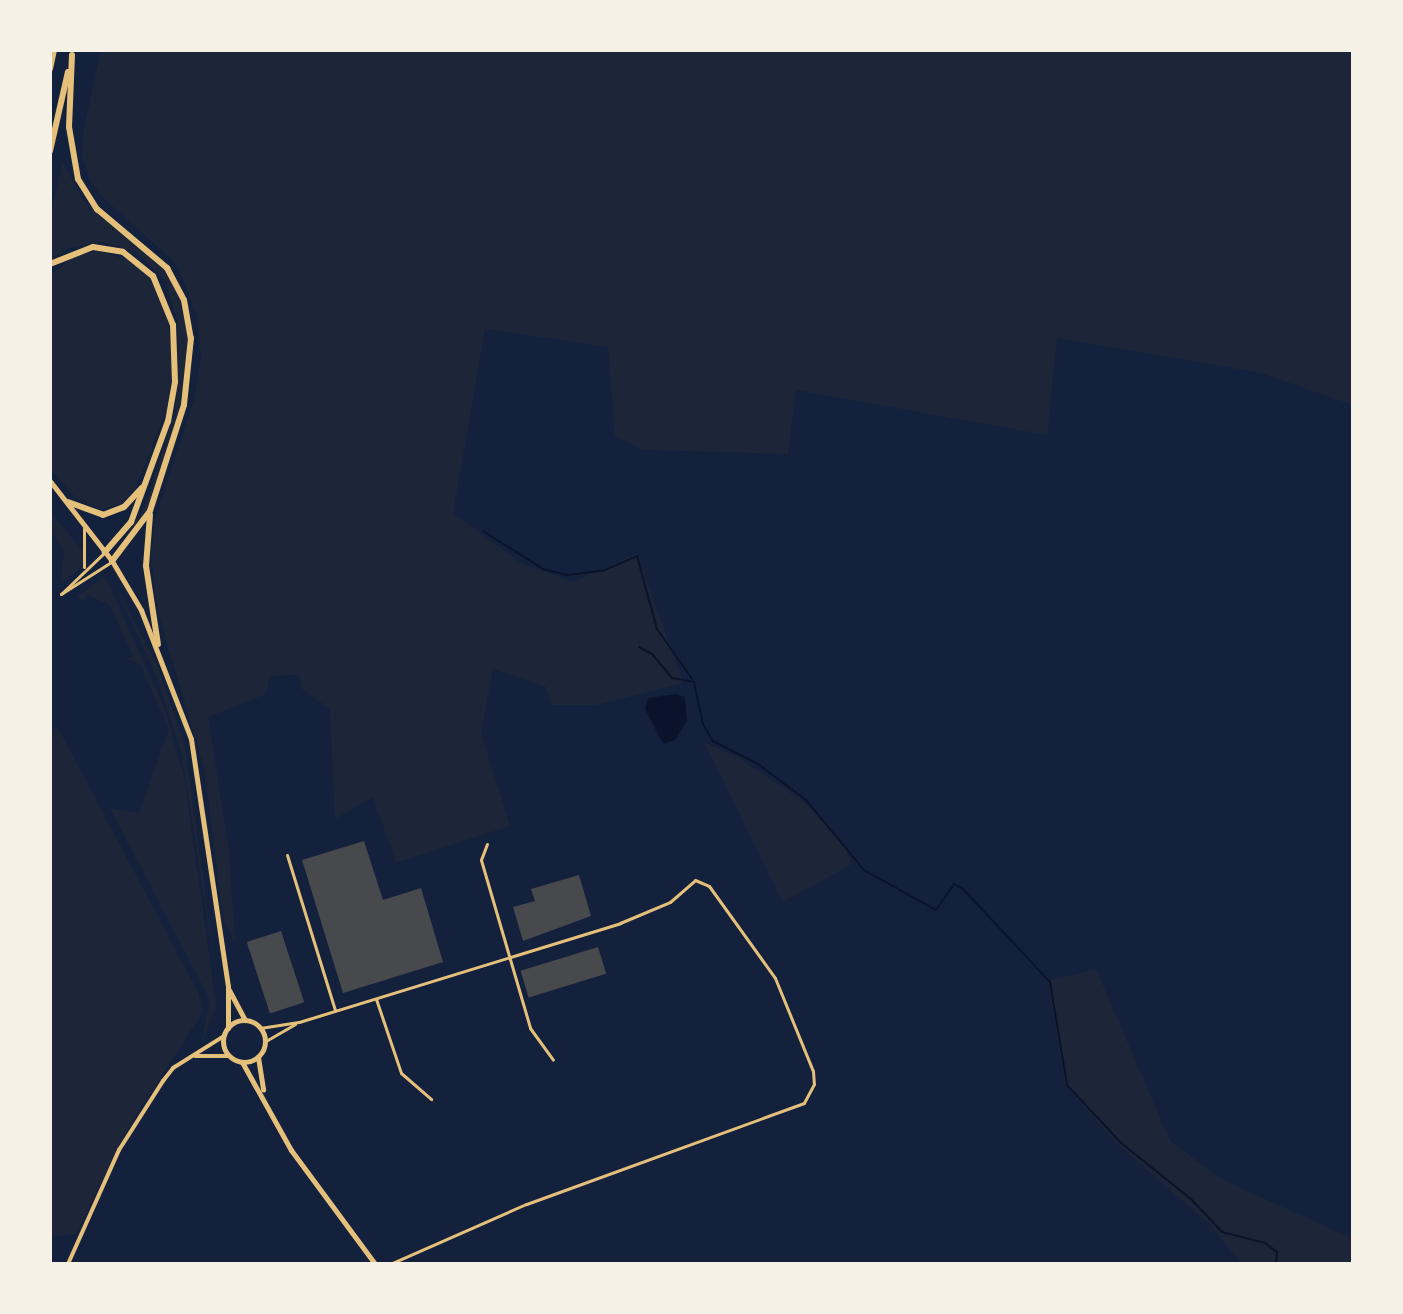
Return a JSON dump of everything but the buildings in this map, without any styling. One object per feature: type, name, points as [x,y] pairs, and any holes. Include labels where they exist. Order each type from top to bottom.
[{"type":"highway","points":[[50,69],[54,50]]},
{"type":"highway","points":[[50,151],[72,53]]},
{"type":"highway","points":[[72,53],[69,127],[78,179],[97,209],[167,268],[189,319],[188,384],[150,511],[146,566],[158,644]]},
{"type":"highway","points":[[50,264],[77,250],[108,248],[145,267],[163,292],[173,325],[175,382],[147,482],[131,522],[105,552]]},
{"type":"highway","points":[[68,502],[96,514],[111,513],[124,507],[147,482]]},
{"type":"highway","points":[[112,561],[150,511]]},
{"type":"main road","points":[[50,481],[112,561],[158,644],[198,769],[228,986],[228,1028],[224,1036],[229,1056],[242,1062],[265,1098],[291,1150],[375,1264]]},
{"type":"main road","points":[[228,986],[246,1021],[260,1028],[264,1042],[258,1057],[265,1098]]},
{"type":"main road","points":[[228,1028],[246,1021]]},
{"type":"main road","points":[[242,1062],[258,1057]]},
{"type":"street","points":[[82,520],[88,552],[82,571]]},
{"type":"street","points":[[105,552],[61,594],[112,561]]},
{"type":"street","points":[[487,844],[481,860],[530,1028],[553,1060]]},
{"type":"street","points":[[287,855],[335,1010]]},
{"type":"street","points":[[260,1028],[299,1022],[620,923],[670,902],[695,880],[709,886],[775,978],[813,1071],[814,1084],[804,1103],[540,1199],[390,1264]]},
{"type":"street","points":[[376,999],[401,1073],[431,1099]]},
{"type":"street","points":[[264,1042],[299,1022]]},
{"type":"street","points":[[68,1264],[119,1150],[173,1068],[224,1036]]},
{"type":"street","points":[[193,1056],[229,1056]]},
{"type":"shaded area","points":[[101,50],[1353,50],[1353,405],[1261,373],[1057,338],[1047,435],[796,390],[788,454],[643,450],[615,436],[608,347],[485,329],[453,513],[521,563],[573,582],[637,553],[683,683],[596,705],[551,705],[546,687],[493,669],[481,733],[510,826],[396,863],[373,797],[335,819],[330,709],[302,689],[299,675],[270,676],[266,694],[208,717],[229,851],[235,943],[223,920],[204,767],[157,609],[151,557],[155,521],[195,396],[201,356],[197,316],[177,264],[101,196],[90,180],[82,157],[83,134]]},
{"type":"shaded area","points":[[63,162],[83,200],[164,267],[185,308],[190,344],[184,400],[148,508],[121,545],[147,501],[176,408],[178,322],[165,280],[135,251],[101,242],[69,248],[50,259],[50,214]]},
{"type":"shaded area","points":[[98,251],[133,261],[155,284],[167,315],[173,363],[168,407],[135,489],[121,504],[101,509],[75,497],[50,469],[50,274],[77,255]]},
{"type":"shaded area","points":[[50,511],[85,554],[79,569],[61,584],[64,551],[50,530]]},
{"type":"shaded area","points":[[105,576],[164,707],[185,781],[216,1006],[201,1047],[210,1000],[110,808],[139,813],[169,729],[140,664],[127,659],[133,656],[110,605],[87,595],[84,602],[77,597]]},
{"type":"shaded area","points":[[114,582],[157,665],[185,746],[220,1000],[182,755],[156,676]]},
{"type":"shaded area","points":[[676,694],[685,697],[687,721],[675,740],[663,744],[645,709],[648,698]]},
{"type":"shaded area","points":[[58,728],[199,994],[202,1013],[129,1127],[76,1234],[50,1237],[50,729]]},
{"type":"shaded area","points":[[704,742],[739,758],[804,802],[843,843],[852,864],[783,902]]},
{"type":"shaded area","points":[[1096,969],[1170,1141],[1221,1179],[1353,1239],[1353,1264],[1242,1264],[1211,1226],[1114,1141],[1065,1084],[1048,981]]},
{"type":"waterway","points":[[483,531],[543,569],[567,575],[602,571],[637,556],[657,629],[692,679]]},
{"type":"waterway","points":[[639,647],[652,654],[672,678],[694,682],[703,724],[713,741],[758,764],[806,800],[864,870],[936,910],[954,884],[963,889],[1050,982],[1067,1085],[1121,1143],[1191,1199],[1222,1232],[1265,1243],[1277,1252],[1276,1264]]}]
